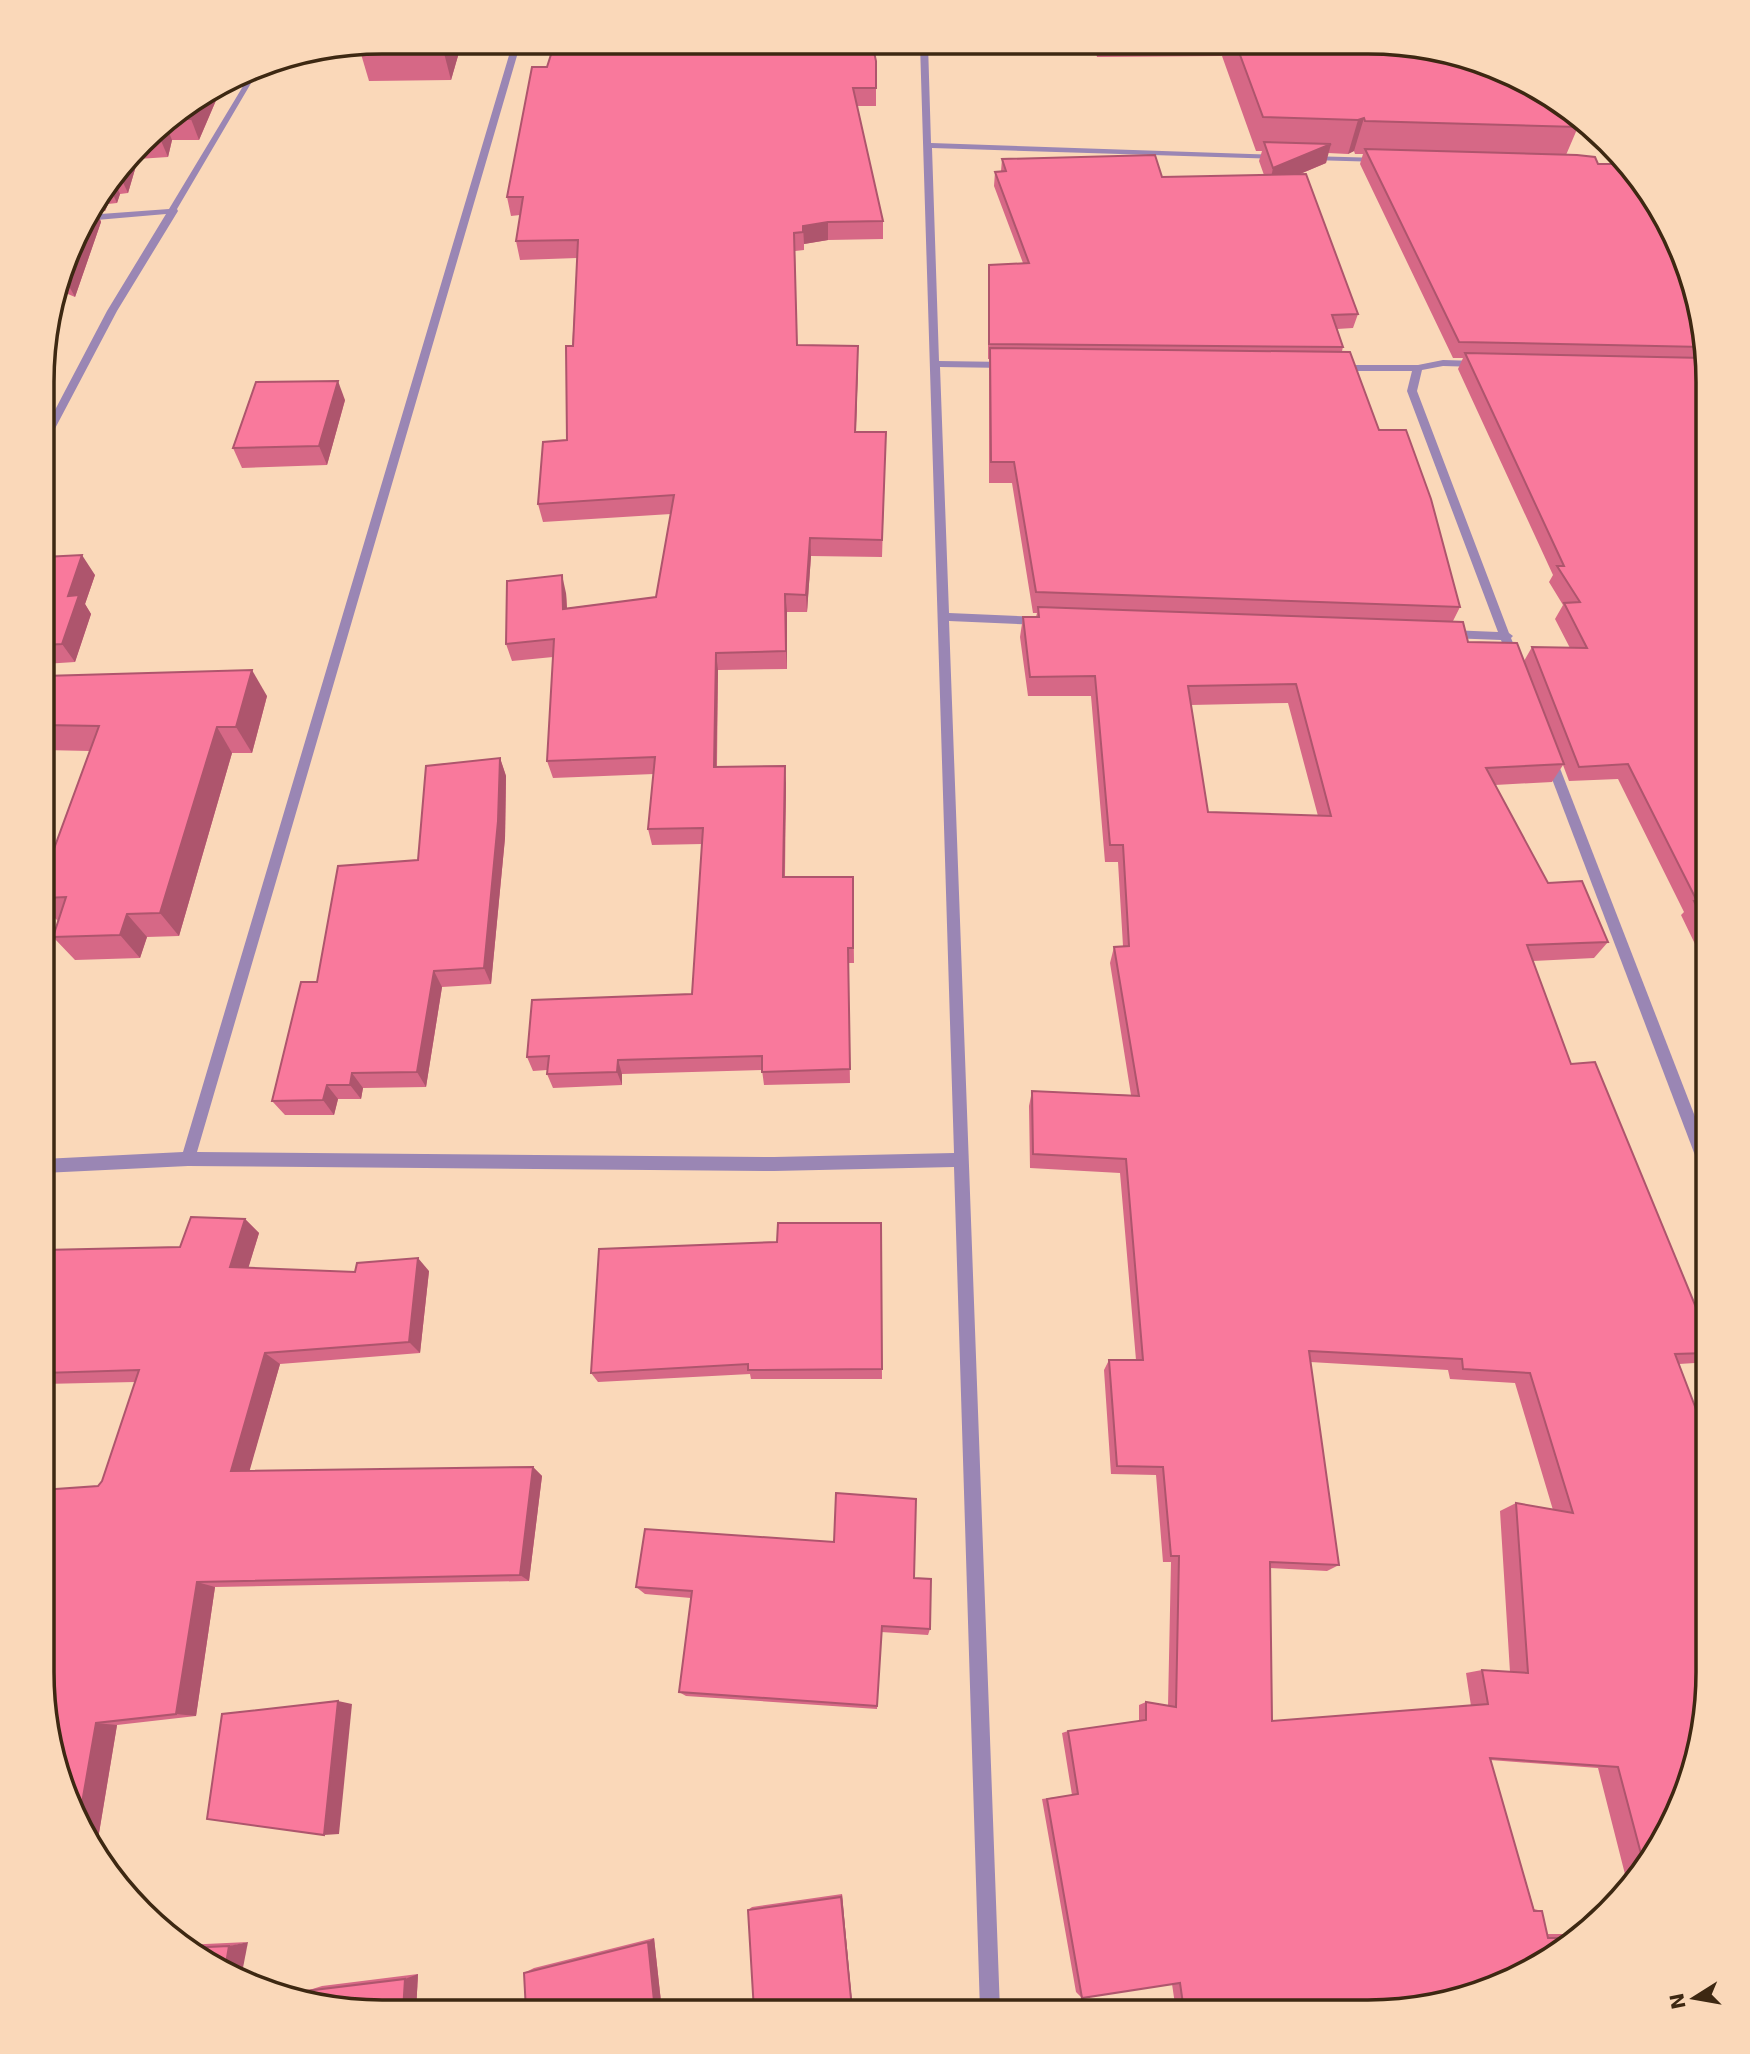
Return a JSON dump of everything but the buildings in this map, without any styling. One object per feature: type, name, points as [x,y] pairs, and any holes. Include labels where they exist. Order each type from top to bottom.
[{"type":"street","points":[[188,1159],[513,54]]},
{"type":"street","points":[[924,54],[990,2000]]},
{"type":"street","points":[[54,421],[112,311],[249,83]]},
{"type":"street","points":[[928,145],[1288,157]]},
{"type":"street","points":[[1302,157],[1385,160]]},
{"type":"street","points":[[99,217],[174,211]]},
{"type":"street","points":[[1321,368],[1418,368],[1443,363],[1485,364]]},
{"type":"street","points":[[935,364],[1018,365]]},
{"type":"street","points":[[1418,368],[1412,391],[1507,636],[1517,669]]},
{"type":"street","points":[[943,617],[1053,621]]},
{"type":"street","points":[[1438,634],[1507,636]]},
{"type":"street","points":[[1545,745],[1696,1142]]},
{"type":"street","points":[[54,1165],[188,1159],[774,1164],[962,1160]]}]
